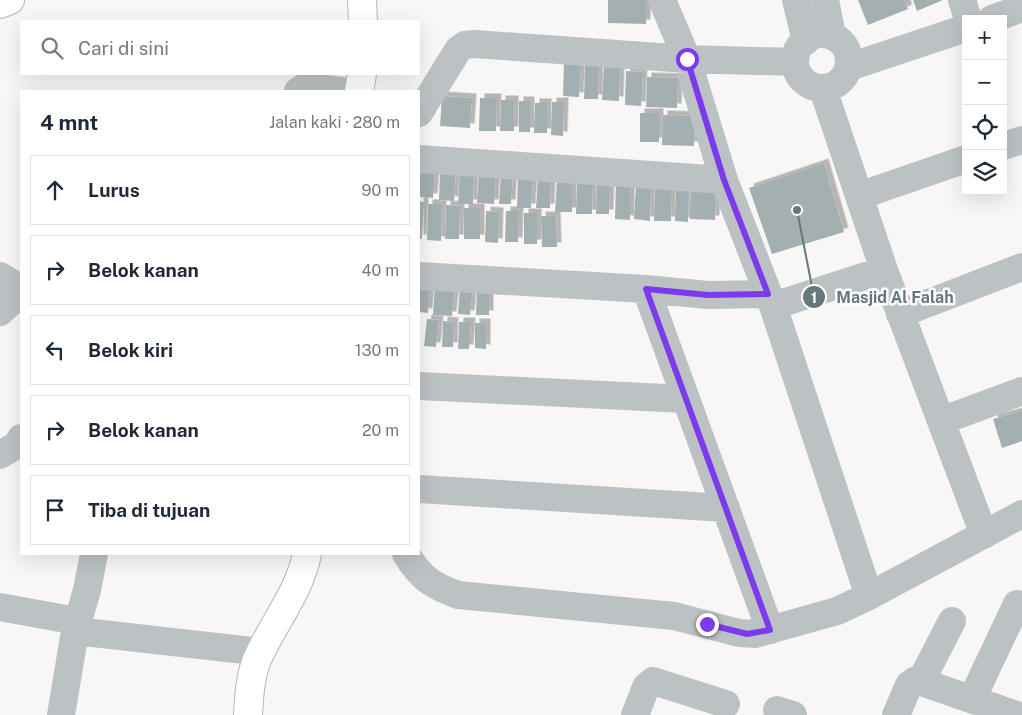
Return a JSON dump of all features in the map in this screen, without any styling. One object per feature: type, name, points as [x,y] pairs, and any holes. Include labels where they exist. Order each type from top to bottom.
[{"type":"main road","points":[[0,4],[10,0]]},
{"type":"main road","points":[[362,0],[363,20]]},
{"type":"main road","points":[[359,90],[362,75]]},
{"type":"main road","points":[[248,715],[252,675],[261,652],[293,595],[304,570],[307,555]]},
{"type":"street","points":[[662,0],[687,59],[724,180],[770,300],[869,596]]},
{"type":"street","points":[[420,110],[458,50],[465,45],[474,44],[687,59],[800,52],[822,34],[832,36],[841,41],[847,50],[849,67],[843,80],[834,86],[824,89],[813,87],[804,81],[798,72],[800,52],[796,0]]},
{"type":"street","points":[[825,0],[832,36]]},
{"type":"street","points":[[962,0],[967,15]]},
{"type":"street","points":[[1003,15],[1022,8]]},
{"type":"street","points":[[849,67],[962,29]]},
{"type":"street","points":[[300,90],[306,86],[336,90]]},
{"type":"street","points":[[824,89],[884,270],[984,535]]},
{"type":"street","points":[[1007,145],[1022,140]]},
{"type":"street","points":[[420,159],[724,180]]},
{"type":"street","points":[[859,196],[962,160]]},
{"type":"street","points":[[900,314],[1022,267]]},
{"type":"street","points":[[420,276],[646,289],[770,300],[884,270]]},
{"type":"street","points":[[0,276],[20,288]]},
{"type":"street","points":[[646,289],[770,630]]},
{"type":"street","points":[[0,312],[20,294]]},
{"type":"street","points":[[420,386],[685,399]]},
{"type":"street","points":[[941,421],[1022,391]]},
{"type":"street","points":[[0,455],[17,445],[20,440]]},
{"type":"street","points":[[420,489],[726,508]]},
{"type":"street","points":[[407,555],[418,572],[427,581],[458,595],[674,616],[747,634],[770,630],[837,611],[869,596],[1022,514]]},
{"type":"street","points":[[61,715],[76,626],[87,590],[94,555]]},
{"type":"street","points":[[972,699],[1017,604]]},
{"type":"street","points":[[0,607],[76,626],[261,652]]},
{"type":"street","points":[[921,681],[952,621]]},
{"type":"street","points":[[635,715],[646,688],[653,681],[726,704]]},
{"type":"street","points":[[896,715],[909,685],[914,681],[921,681],[1016,715]]},
{"type":"building","points":[[608,0],[646,0],[646,24],[608,23]]},
{"type":"building","points":[[858,0],[904,0],[908,9],[868,25]]},
{"type":"building","points":[[913,0],[943,0],[917,11]]},
{"type":"building","points":[[564,62],[581,62],[579,97],[563,96]]},
{"type":"building","points":[[585,63],[599,64],[598,99],[584,99]]},
{"type":"building","points":[[604,66],[620,67],[619,101],[602,100]]},
{"type":"building","points":[[626,71],[643,72],[641,106],[625,105]]},
{"type":"building","points":[[647,77],[678,78],[677,108],[646,107]]},
{"type":"building","points":[[442,96],[472,98],[470,128],[440,126]]},
{"type":"building","points":[[480,98],[497,98],[496,131],[479,131]]},
{"type":"building","points":[[501,100],[514,100],[514,131],[500,131]]},
{"type":"building","points":[[519,101],[530,101],[530,132],[519,132]]},
{"type":"building","points":[[552,102],[564,102],[563,136],[551,135]]},
{"type":"building","points":[[535,103],[547,103],[547,133],[534,133]]},
{"type":"building","points":[[640,113],[659,113],[659,142],[640,142]]},
{"type":"building","points":[[663,115],[695,116],[694,146],[662,145]]},
{"type":"building","points":[[824,163],[844,232],[772,254],[749,188]]},
{"type":"building","points":[[420,167],[435,168],[433,198],[420,197]]},
{"type":"building","points":[[440,168],[456,169],[454,201],[439,200]]},
{"type":"building","points":[[460,169],[474,170],[473,204],[458,204]]},
{"type":"building","points":[[479,171],[496,172],[494,204],[477,203]]},
{"type":"building","points":[[501,171],[513,171],[511,204],[499,204]]},
{"type":"building","points":[[538,176],[551,177],[550,208],[536,208]]},
{"type":"building","points":[[518,177],[533,177],[531,208],[517,208]]},
{"type":"building","points":[[557,179],[572,180],[572,212],[555,212]]},
{"type":"building","points":[[577,180],[593,181],[592,214],[576,214]]},
{"type":"building","points":[[616,181],[630,182],[630,220],[615,219]]},
{"type":"building","points":[[597,183],[610,183],[609,214],[596,214]]},
{"type":"building","points":[[636,184],[651,185],[650,221],[634,219]]},
{"type":"building","points":[[655,187],[672,188],[671,221],[654,221]]},
{"type":"building","points":[[691,187],[716,188],[715,220],[690,219]]},
{"type":"building","points":[[676,189],[689,189],[688,222],[675,221]]},
{"type":"building","points":[[420,201],[424,202],[422,239],[420,239]]},
{"type":"building","points":[[428,204],[442,204],[441,241],[427,240]]},
{"type":"building","points":[[446,205],[460,206],[459,239],[445,239]]},
{"type":"building","points":[[464,208],[480,208],[480,239],[464,239]]},
{"type":"building","points":[[486,211],[499,212],[498,243],[485,242]]},
{"type":"building","points":[[506,211],[519,211],[518,242],[505,242]]},
{"type":"building","points":[[524,213],[537,213],[537,244],[524,244]]},
{"type":"building","points":[[541,216],[556,216],[557,247],[542,247]]},
{"type":"building","points":[[420,284],[430,284],[428,313],[420,312]]},
{"type":"building","points":[[435,285],[455,287],[452,316],[433,315]]},
{"type":"building","points":[[460,286],[473,287],[470,315],[458,314]]},
{"type":"building","points":[[477,289],[489,289],[489,315],[476,315]]},
{"type":"building","points":[[427,319],[439,320],[436,347],[424,346]]},
{"type":"building","points":[[443,321],[454,322],[453,347],[442,347]]},
{"type":"building","points":[[459,322],[471,322],[469,349],[458,349]]},
{"type":"building","points":[[475,323],[486,323],[486,349],[475,348]]},
{"type":"building","points":[[1022,411],[1022,441],[1002,448],[993,419]]},
{"type":"place","name":"Masjid Al Falah","points":[[797,210]]},
{"type":"route","points":[[687,59],[724,180],[768,294],[708,295],[646,289],[770,630],[747,634],[707,624]]}]
